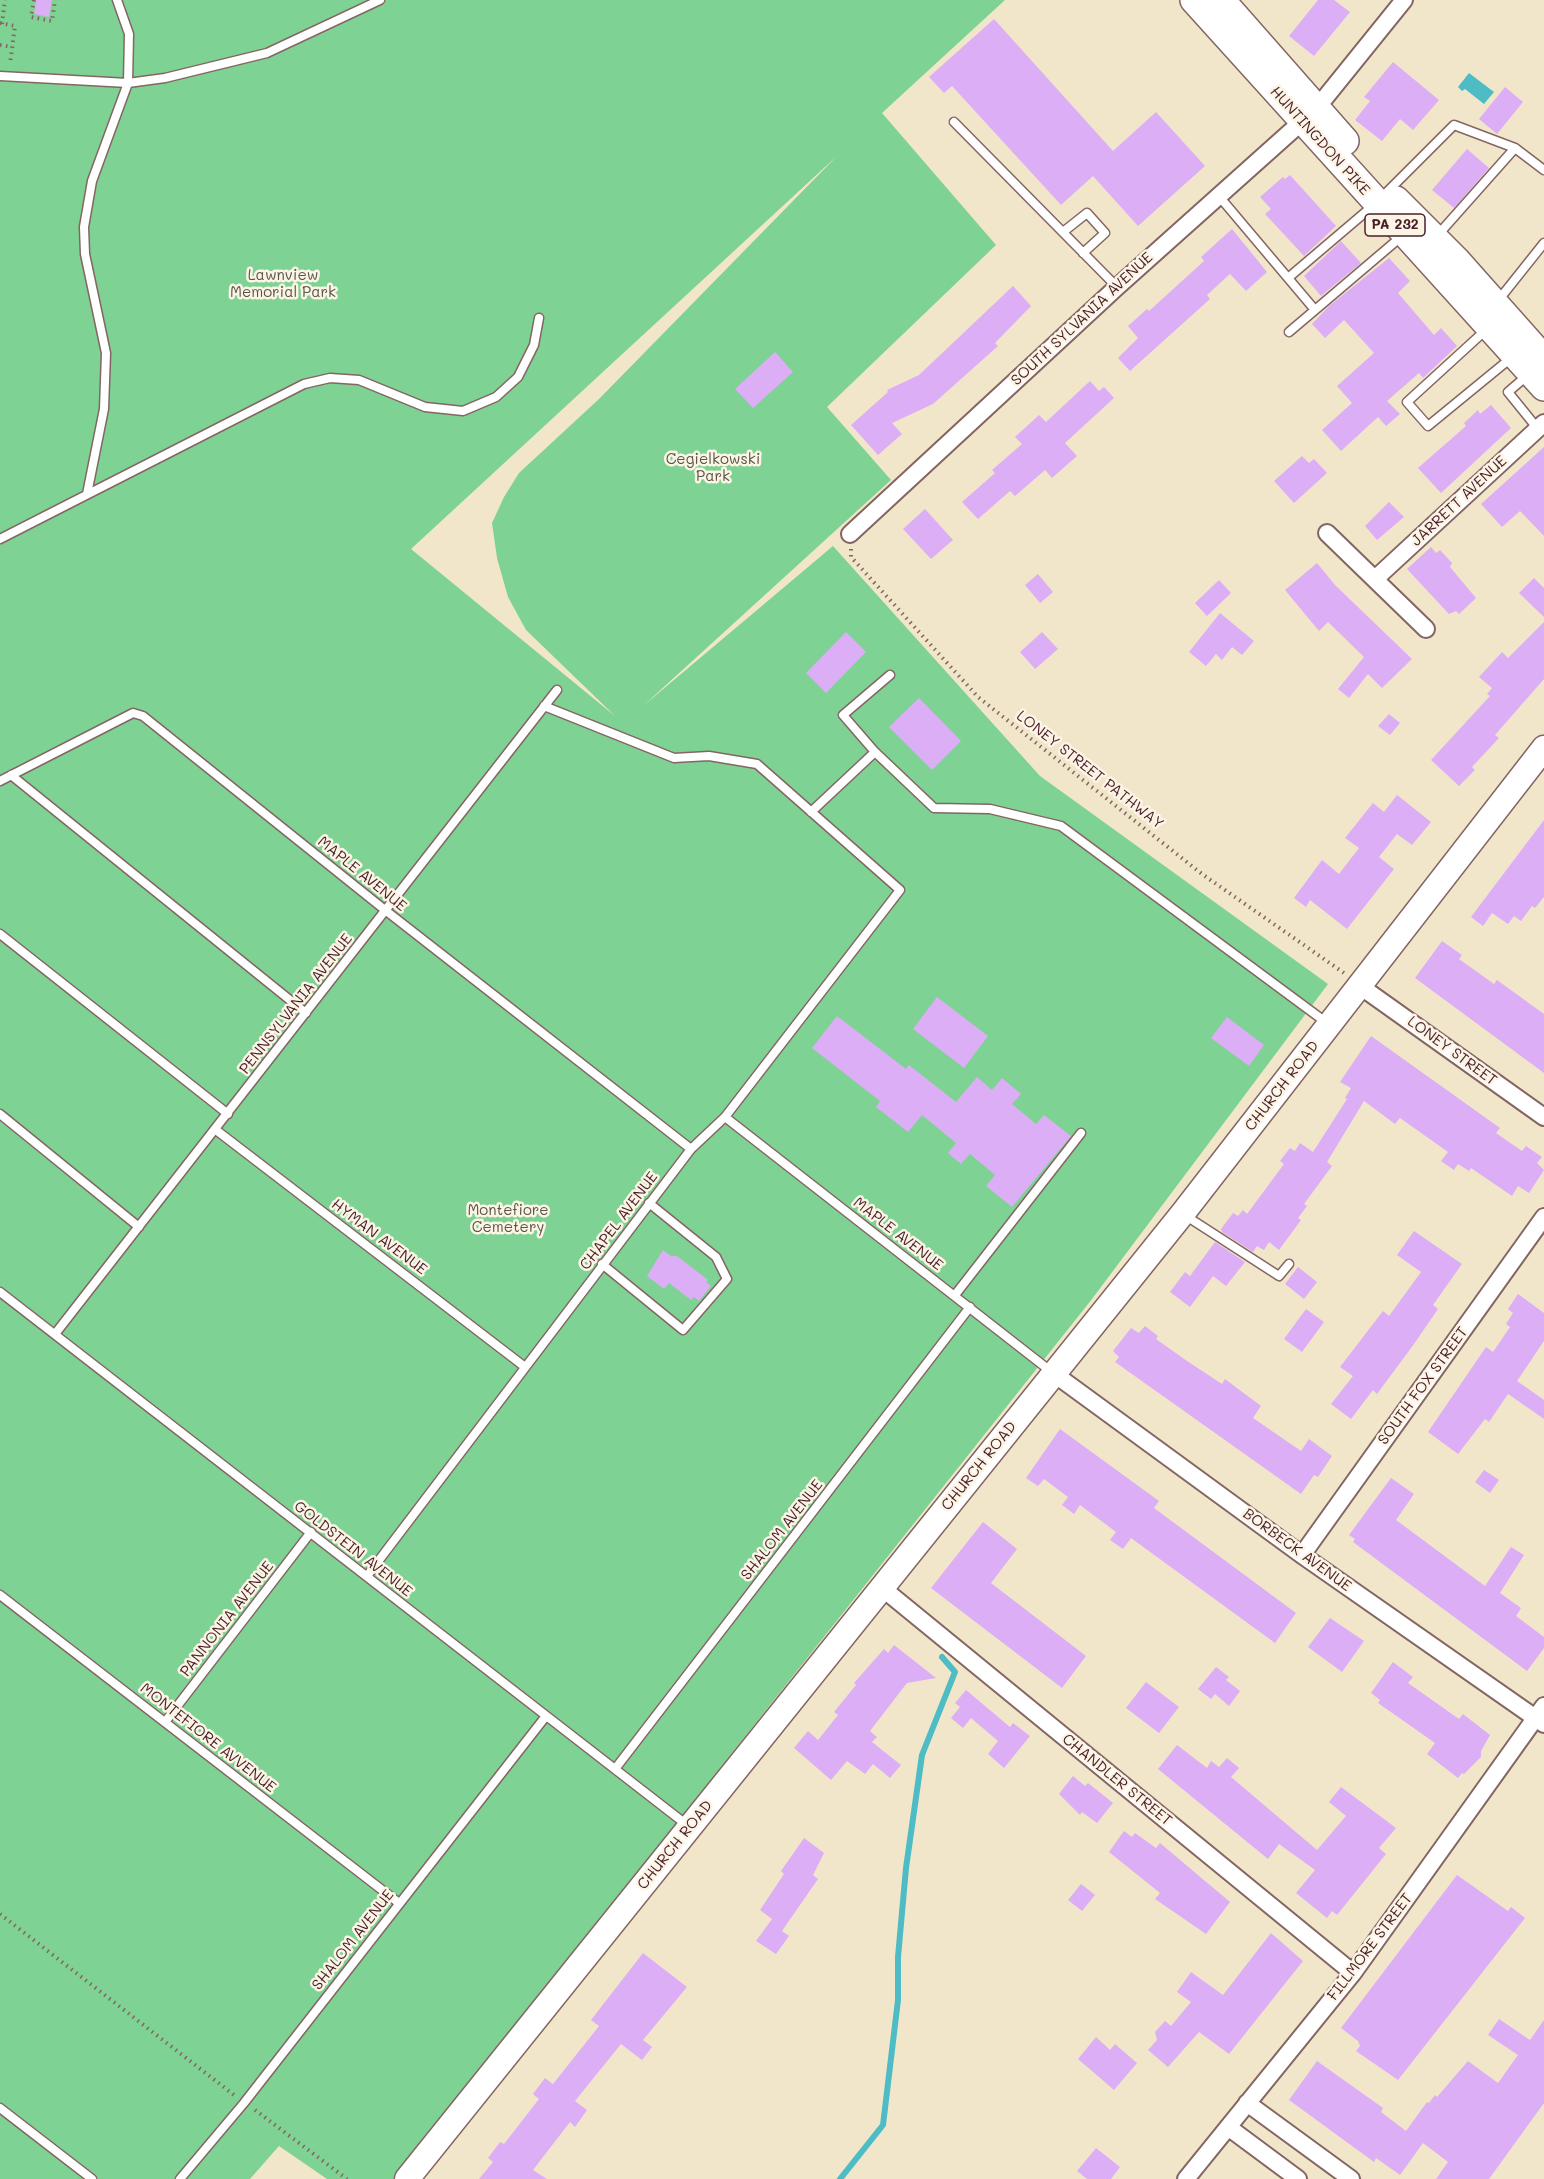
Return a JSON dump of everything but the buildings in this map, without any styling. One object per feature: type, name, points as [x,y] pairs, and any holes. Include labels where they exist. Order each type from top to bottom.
[{"type":"main road","name":"HUNTINGDON PIKE","points":[[1194,0],[1309,115],[1382,197],[1435,239],[1534,362]]},
{"type":"main road","name":"HUNTINGDON PIKE","points":[[1221,0],[1309,115]]},
{"type":"main road","name":"HUNTINGDON PIKE","points":[[1382,197],[1404,234],[1496,315]]},
{"type":"street","name":"SOUTH SYLVANIA AVENUE","points":[[850,534],[1117,287],[1309,115],[1404,0]]},
{"type":"street","name":"JARRETT AVENUE","points":[[1375,579],[1541,426]]},
{"type":"street","points":[[1327,533],[1426,629]]},
{"type":"street","name":"CHURCH ROAD","points":[[407,2179],[1183,1214],[1544,748]]},
{"type":"street","name":"LONEY STREET","points":[[1360,986],[1544,1117]]},
{"type":"street","name":"SOUTH FOX STREET","points":[[1302,1555],[1544,1217]]},
{"type":"street","name":"BORBECK AVENUE","points":[[1053,1373],[1302,1555],[1541,1716]]},
{"type":"street","name":"CHANDLER STREET","points":[[881,1587],[1353,1973]]},
{"type":"street","name":"FILLMORE STREET","points":[[1186,2179],[1353,1973],[1541,1716]]},
{"type":"street","points":[[1247,2103],[1351,2179]]},
{"type":"street","points":[[1228,2127],[1298,2179]]},
{"type":"lane","points":[[87,494],[104,410],[106,354],[85,254],[84,228],[92,181],[128,83],[129,34],[117,0]]},
{"type":"lane","points":[[4,76],[128,83],[165,78],[267,53],[380,0]]},
{"type":"lane","points":[[954,122],[1117,287]]},
{"type":"lane","points":[[1288,278],[1382,197],[1454,125],[1515,148],[1544,170]]},
{"type":"lane","points":[[1435,239],[1515,148]]},
{"type":"lane","points":[[1218,195],[1315,310]]},
{"type":"lane","points":[[1063,232],[1087,213],[1105,233],[1083,253]]},
{"type":"lane","points":[[1289,332],[1404,234]]},
{"type":"lane","points":[[1534,362],[1428,426],[1407,402],[1496,315],[1544,243]]},
{"type":"lane","points":[[0,539],[304,384],[330,378],[359,380],[425,407],[464,411],[496,397],[518,377],[534,345],[539,318]]},
{"type":"lane","points":[[1534,362],[1508,392],[1541,426]]},
{"type":"lane","points":[[890,675],[843,715],[875,752],[934,808],[990,809],[1061,826],[1329,1025]]},
{"type":"lane","name":"PENNSYLVANIA AVENUE","points":[[55,1334],[557,690]]},
{"type":"lane","points":[[544,706],[674,758],[709,756],[757,764],[811,812],[875,752]]},
{"type":"lane","name":"MAPLE AVENUE","points":[[0,781],[133,713],[143,716],[385,910],[691,1149]]},
{"type":"lane","points":[[11,775],[306,1013]]},
{"type":"lane","name":"CHAPEL AVENUE","points":[[367,1576],[649,1203],[691,1149],[725,1117],[900,890],[811,812]]},
{"type":"lane","points":[[0,934],[228,1114]]},
{"type":"lane","points":[[0,1114],[139,1227]]},
{"type":"lane","name":"MAPLE AVENUE","points":[[725,1117],[1053,1373]]},
{"type":"lane","name":"HYMAN AVENUE","points":[[216,1130],[525,1366]]},
{"type":"lane","points":[[955,1295],[1081,1133]]},
{"type":"lane","points":[[602,1264],[683,1330],[727,1279],[716,1257],[649,1203]]},
{"type":"lane","points":[[1183,1214],[1279,1276],[1289,1264]]},
{"type":"lane","name":"GOLDSTEIN AVENUE","points":[[0,1292],[690,1827]]},
{"type":"lane","name":"SHALOM AVENUE","points":[[615,1769],[970,1307]]},
{"type":"lane","name":"PANNONIA AVENUE","points":[[165,1722],[311,1532]]},
{"type":"lane","name":"MONTEFIORE AVVENUE","points":[[0,1594],[399,1903]]},
{"type":"lane","name":"SHALOM AVENUE","points":[[180,2179],[244,2103],[546,1716]]},
{"type":"lane","points":[[0,2108],[92,2179]]},
{"type":"path","points":[[4,76],[15,26],[1,23],[5,0]]},
{"type":"path","points":[[34,0],[31,17],[52,21],[55,0]]},
{"type":"path","points":[[0,45],[12,47]]},
{"type":"path","name":"LONEY STREET PATHWAY","points":[[850,534],[851,557],[978,698],[1202,874],[1360,986]]},
{"type":"path","points":[[0,1914],[244,2103],[347,2179]]},
{"type":"green space","name":"Montefiore Cemetery","points":[[0,0],[1005,0],[882,113],[996,245],[827,407],[891,480],[643,706],[833,546],[1040,776],[1328,984],[1092,1299],[394,2179],[327,2179],[279,2146],[250,2179],[0,2179]],"holes":[[[837,156],[599,399],[519,473],[492,523],[497,558],[508,597],[526,630],[615,716],[411,549]]]},
{"type":"water","points":[[1469,73],[1494,92],[1484,104],[1465,89],[1462,91],[1458,87]]},
{"type":"waterway","points":[[840,2179],[883,2125],[898,2000],[898,1957],[906,1868],[922,1755],[955,1672],[942,1657]]},
{"type":"park label","name":"Lawnview Memorial Park","points":[[283,284]]},
{"type":"park label","name":"Cegielkowski Park","points":[[713,468]]}]
